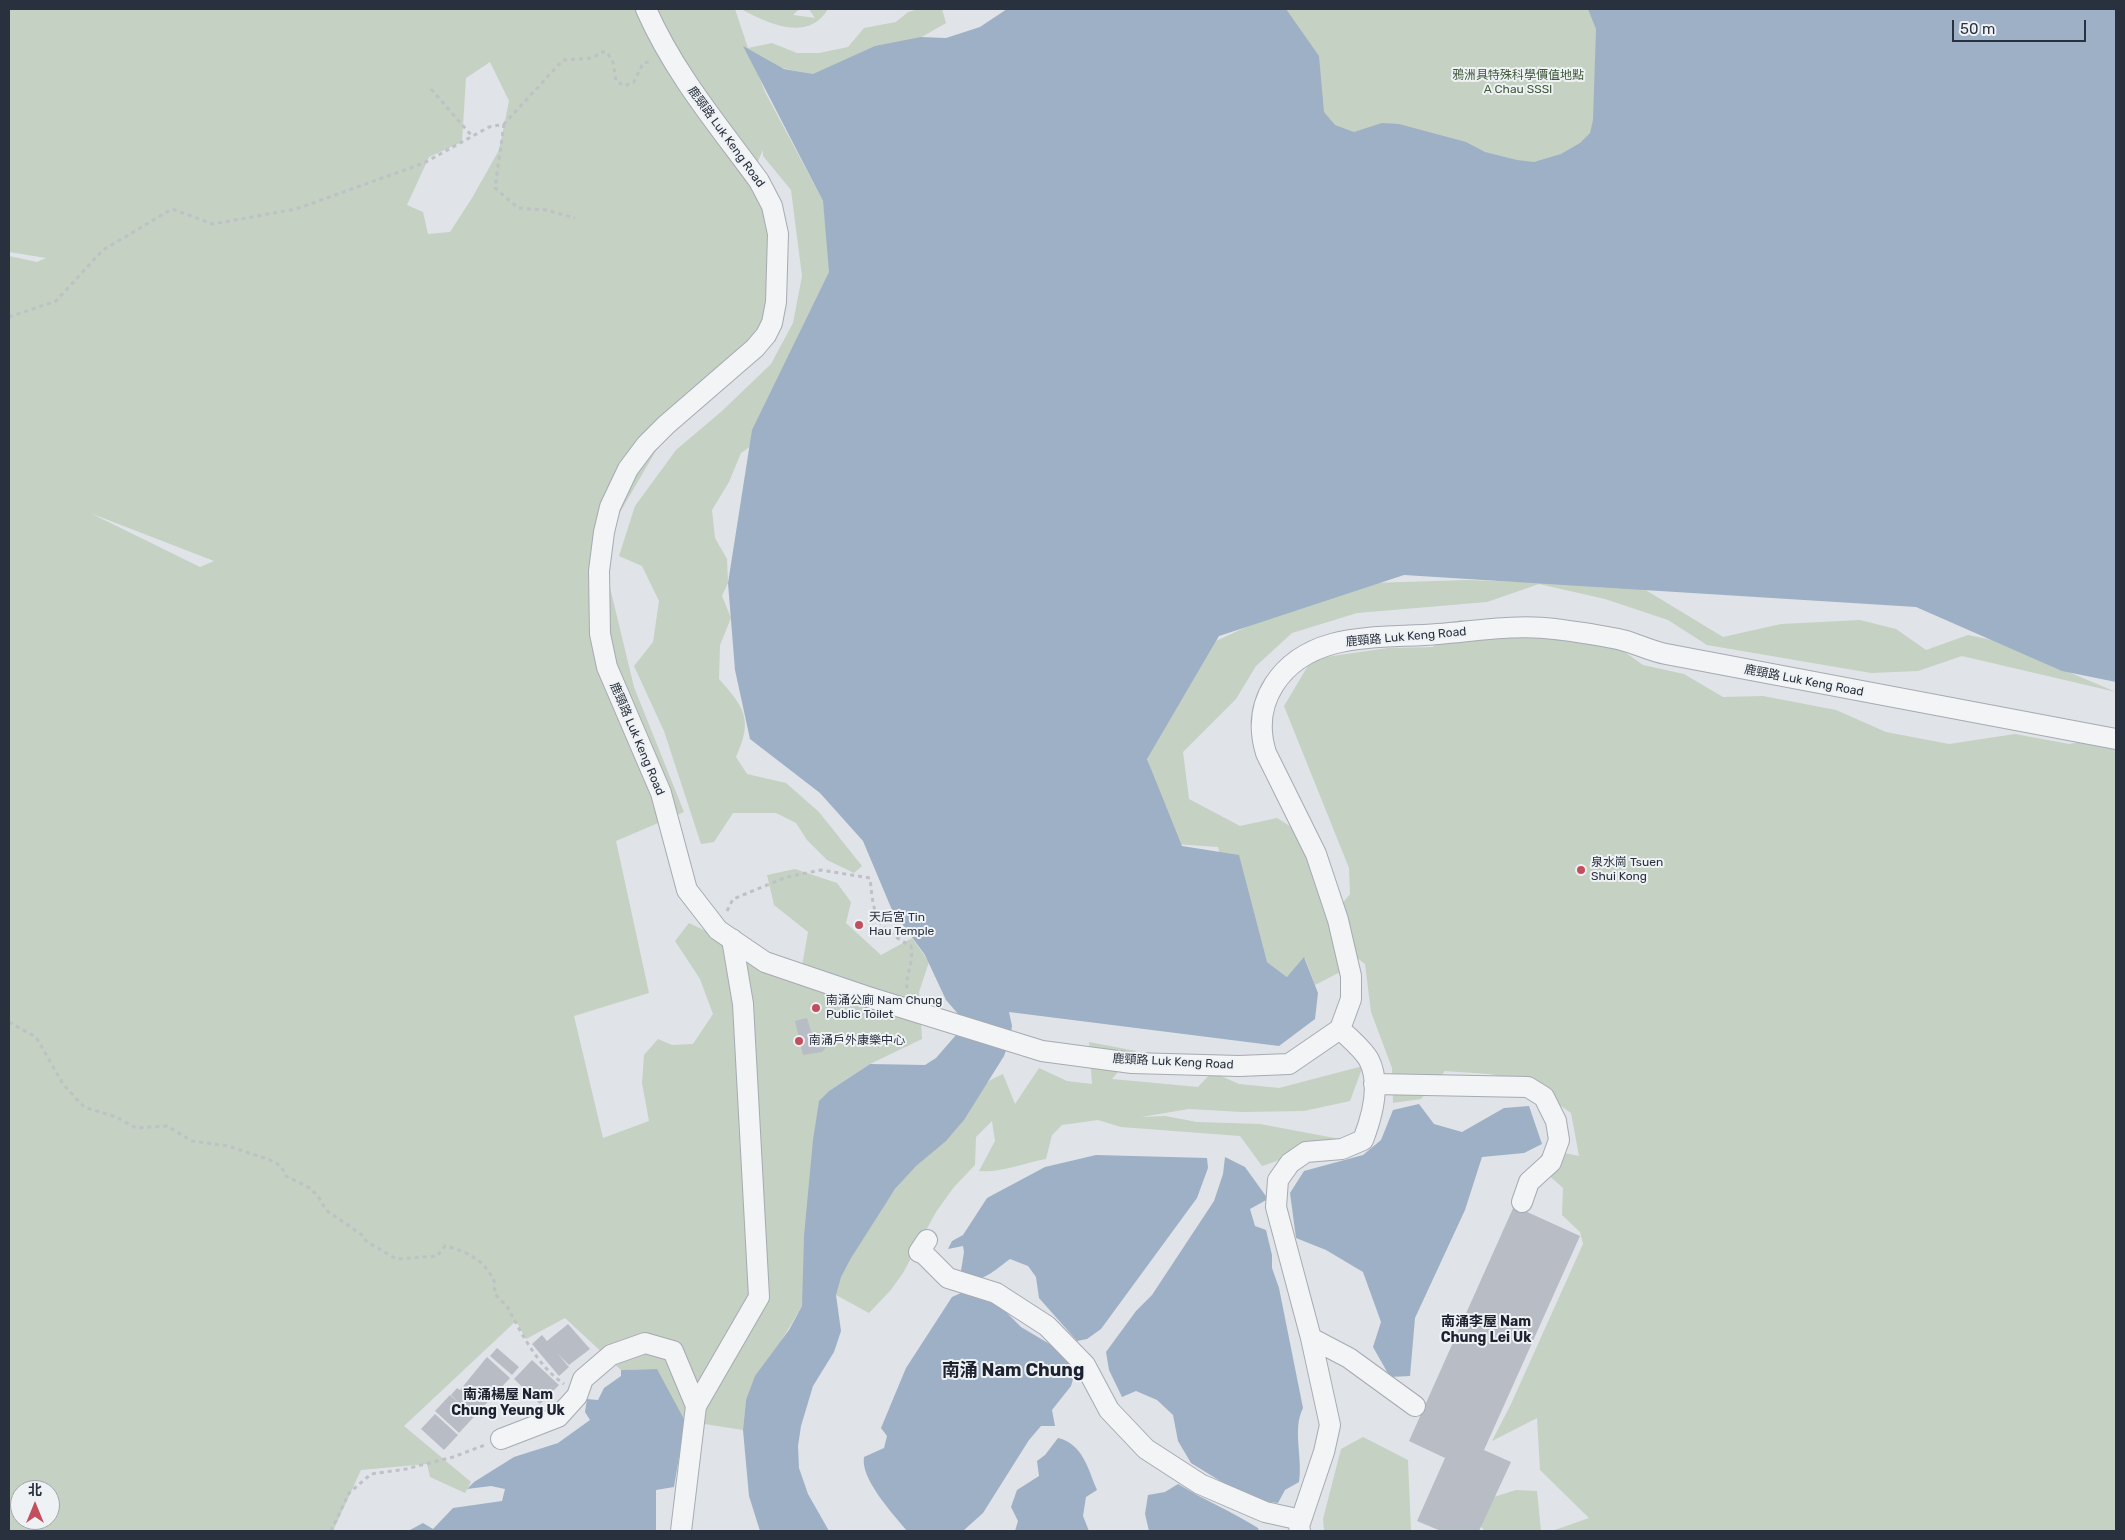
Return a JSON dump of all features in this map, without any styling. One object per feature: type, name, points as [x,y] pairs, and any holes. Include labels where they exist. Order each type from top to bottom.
[{"type":"street","name":"鹿頸路 Luk Keng Road","points":[[646,9],[673,61],[716,126],[759,181],[772,206],[778,234],[775,310],[766,335],[756,348],[656,435],[622,480],[610,507],[603,537],[599,571],[598,615],[607,667],[661,794],[687,890],[725,935],[765,962],[934,1018],[1042,1051],[1132,1062],[1239,1066],[1288,1064],[1340,1029],[1351,999],[1351,976],[1347,951],[1316,854],[1266,753],[1262,725],[1265,701],[1280,676],[1297,661],[1324,646],[1351,641],[1486,630],[1555,629],[1616,639],[1666,654],[2116,739]]},
{"type":"street","points":[[681,1531],[696,1406],[759,1297],[743,1004],[725,935]]},
{"type":"street","points":[[927,1240],[919,1252],[924,1254],[948,1278],[996,1293],[1047,1326],[1084,1365],[1109,1410],[1146,1449],[1200,1484],[1301,1526],[1324,1452],[1330,1425],[1311,1338],[1276,1207],[1278,1180],[1290,1162],[1306,1152],[1342,1150],[1363,1140],[1372,1119],[1374,1084],[1369,1060],[1340,1029]]},
{"type":"street","points":[[1374,1084],[1528,1087],[1544,1097],[1556,1121],[1560,1140],[1551,1162],[1529,1182],[1522,1202]]},
{"type":"street","points":[[1311,1338],[1349,1358],[1415,1406]]},
{"type":"street","points":[[500,1439],[558,1417],[578,1393],[583,1379],[611,1355],[646,1343],[673,1351],[696,1406]]},
{"type":"path","points":[[576,218],[546,210],[518,208],[495,188],[504,124],[563,60],[593,58],[601,52],[607,52],[613,62],[616,81],[624,86],[634,82],[640,68],[646,62],[673,61]]},
{"type":"path","points":[[431,89],[472,136]]},
{"type":"path","points":[[9,317],[56,301],[102,250],[172,209],[213,224],[296,209],[424,163],[489,127],[504,124]]},
{"type":"path","points":[[725,935],[733,899],[787,877],[821,870],[870,878],[874,912],[891,935],[911,946],[913,960],[905,978],[908,995],[904,1008]]},
{"type":"path","points":[[9,1022],[36,1037],[62,1084],[84,1107],[116,1117],[136,1128],[167,1126],[192,1141],[228,1146],[270,1160],[281,1166],[286,1176],[313,1192],[326,1210],[362,1235],[366,1242],[396,1259],[437,1256],[445,1246],[467,1253],[479,1261],[493,1280],[494,1294],[508,1308],[520,1334],[541,1362],[555,1378],[578,1393]]},
{"type":"path","points":[[331,1531],[350,1493],[371,1474],[406,1469],[453,1457],[500,1439]]},
{"type":"green space","points":[[9,9],[735,9],[748,48],[772,43],[797,53],[819,53],[848,47],[864,28],[896,22],[908,12],[919,9],[942,9],[946,23],[913,42],[816,75],[763,64],[751,56],[765,92],[823,201],[833,282],[770,433],[741,453],[729,482],[712,510],[715,538],[727,559],[728,583],[722,596],[731,618],[720,645],[719,679],[735,698],[744,715],[744,733],[736,757],[747,774],[786,783],[819,812],[862,866],[854,873],[827,860],[807,840],[796,823],[776,813],[733,813],[714,842],[701,844],[664,731],[634,666],[653,642],[659,601],[642,566],[619,556],[635,506],[676,450],[722,411],[771,364],[793,323],[802,276],[791,190],[763,156],[763,150],[757,163],[778,199],[786,302],[767,335],[664,437],[609,531],[606,571],[634,687],[684,812],[616,841],[649,993],[574,1016],[603,1138],[649,1121],[642,1083],[644,1055],[658,1039],[672,1045],[693,1044],[713,1014],[700,979],[675,941],[689,923],[737,946],[802,966],[808,932],[774,905],[767,875],[795,869],[837,883],[851,902],[846,923],[881,955],[912,938],[929,962],[919,992],[922,1039],[870,1064],[829,1091],[802,1306],[746,1400],[743,1430],[685,1421],[654,1369],[621,1370],[565,1318],[526,1339],[516,1321],[404,1426],[471,1482],[465,1493],[430,1477],[427,1464],[361,1470],[333,1531],[9,1531],[9,256],[37,262],[46,258],[9,252]],"holes":[[[490,62],[509,101],[499,150],[472,198],[450,232],[428,234],[423,212],[407,205],[429,157],[462,142],[466,78]],[[90,513],[214,561],[200,567]]]},
{"type":"green space","points":[[741,9],[799,9],[793,15],[815,18],[809,9],[828,9],[820,19],[810,25],[799,28],[775,24]]},
{"type":"green space","name":"鴉洲具特殊科學價值地點 A Chau SSSI","points":[[1278,9],[1600,9],[1627,51],[1569,182],[1309,127]]},
{"type":"green space","points":[[1468,580],[1639,586],[1723,637],[1781,624],[1860,620],[1896,629],[1926,650],[1968,635],[1992,640],[2116,692],[1962,656],[1918,671],[1871,673],[1707,645],[1668,620],[1605,599],[1539,584],[1487,602],[1357,613],[1292,633],[1256,666],[1236,699],[1183,752],[1189,799],[1240,826],[1277,818],[1312,840],[1333,915],[1350,894],[1349,868],[1284,706],[1312,659],[1388,648],[1433,647],[1459,620],[1522,626],[1592,629],[1643,665],[1684,674],[1723,697],[1763,696],[1836,710],[1886,732],[1949,744],[2015,734],[2069,744],[2090,740],[2116,745],[2116,1531],[1552,1531],[1589,1518],[1540,1470],[1537,1418],[1492,1441],[1511,1404],[1583,1244],[1580,1232],[1562,1215],[1563,1188],[1536,1164],[1545,1149],[1579,1156],[1571,1113],[1525,1081],[1489,1074],[1445,1071],[1421,1099],[1393,1103],[1392,1068],[1371,1012],[1365,964],[1336,942],[1340,972],[1315,985],[1305,958],[1290,979],[1267,962],[1224,872],[1218,847],[1176,844],[1147,758],[1216,641],[1338,584]]},
{"type":"green space","points":[[1089,1042],[1136,1051],[1112,1079],[1198,1087],[1212,1072],[1239,1084],[1279,1088],[1363,1066],[1350,1101],[1304,1111],[1242,1112],[1189,1109],[1141,1117],[1165,1116],[1197,1122],[1260,1124],[1340,1139],[1262,1166],[1240,1136],[1121,1127],[1098,1120],[1062,1125],[1052,1135],[1046,1159],[1004,1169],[979,1171],[995,1141],[992,1121],[976,1137],[975,1165],[954,1187],[936,1212],[903,1273],[890,1291],[869,1313],[836,1295],[846,1265],[881,1209],[915,1166],[957,1128],[981,1090],[989,1081],[1003,1074],[1015,1104],[1039,1068],[1067,1081],[1092,1084]]},
{"type":"green space","points":[[1363,1437],[1408,1460],[1411,1531],[1324,1531],[1323,1519],[1341,1449]]},
{"type":"green space","points":[[1516,1490],[1537,1491],[1541,1531],[1485,1531],[1462,1507]]},
{"type":"water","points":[[1007,9],[1286,9],[1319,56],[1324,112],[1335,125],[1354,132],[1382,123],[1399,124],[1466,142],[1485,152],[1534,162],[1561,154],[1580,143],[1590,133],[1593,120],[1596,29],[1588,9],[2116,9],[2116,682],[2062,671],[1916,607],[1404,575],[1219,636],[1147,759],[1182,846],[1239,855],[1267,962],[1287,977],[1304,957],[1318,993],[1315,1019],[1279,1046],[1009,1012],[1012,1026],[1004,1056],[964,1120],[946,1141],[916,1166],[895,1189],[841,1277],[836,1295],[841,1331],[834,1352],[813,1386],[801,1426],[798,1446],[799,1468],[808,1494],[829,1531],[760,1531],[749,1496],[743,1430],[746,1400],[755,1376],[789,1330],[802,1306],[804,1236],[813,1140],[819,1101],[829,1091],[870,1064],[925,1065],[936,1058],[956,1035],[960,1023],[959,1015],[946,1000],[925,955],[892,910],[863,841],[820,793],[750,739],[735,670],[728,583],[752,430],[829,272],[823,201],[743,46],[784,69],[813,74],[875,46],[921,37],[946,38],[980,27]]},
{"type":"water","points":[[1419,1104],[1434,1124],[1462,1132],[1504,1108],[1529,1106],[1542,1144],[1524,1153],[1482,1157],[1465,1210],[1415,1318],[1410,1376],[1390,1377],[1373,1347],[1381,1322],[1363,1272],[1326,1250],[1296,1238],[1290,1193],[1304,1171],[1363,1155],[1381,1140],[1393,1110]]},
{"type":"water","points":[[1096,1155],[1207,1158],[1208,1168],[1197,1198],[1101,1329],[1087,1339],[1077,1341],[1039,1298],[1036,1277],[1028,1266],[1010,1259],[986,1276],[972,1279],[966,1277],[961,1271],[963,1246],[948,1249],[952,1241],[963,1235],[987,1198],[1045,1167]]},
{"type":"water","points":[[1225,1157],[1245,1167],[1268,1199],[1250,1209],[1255,1226],[1266,1230],[1272,1255],[1272,1268],[1279,1288],[1303,1408],[1298,1425],[1299,1482],[1285,1490],[1278,1503],[1263,1501],[1230,1487],[1191,1463],[1178,1441],[1173,1415],[1157,1400],[1136,1391],[1122,1397],[1109,1370],[1106,1352],[1136,1311],[1152,1295],[1214,1201],[1223,1174]]},
{"type":"water","points":[[961,1293],[999,1305],[1021,1327],[1058,1349],[1069,1361],[1075,1373],[1071,1386],[1052,1410],[1055,1426],[1041,1426],[1029,1440],[983,1513],[963,1531],[907,1531],[872,1486],[864,1466],[864,1457],[884,1448],[887,1436],[881,1428],[906,1368],[952,1297]]},
{"type":"water","points":[[657,1369],[685,1421],[674,1487],[656,1490],[656,1531],[408,1531],[423,1523],[433,1529],[453,1508],[502,1501],[505,1489],[491,1486],[467,1489],[474,1482],[514,1457],[558,1443],[590,1420],[585,1412],[587,1399],[598,1400],[604,1388],[621,1376],[621,1370]]},
{"type":"water","points":[[1058,1438],[1073,1446],[1084,1458],[1097,1490],[1086,1497],[1083,1516],[1089,1531],[1015,1531],[1018,1521],[1011,1507],[1017,1490],[1039,1476],[1037,1461],[1045,1455]]},
{"type":"water","points":[[1178,1484],[1248,1522],[1258,1528],[1259,1531],[1149,1531],[1145,1514],[1148,1495],[1165,1492]]},
{"type":"building","name":"南涌公廁 Nam Chung Public Toilet","points":[[813,1002],[823,1010],[819,1014],[809,1006]]},
{"type":"building","points":[[807,1018],[816,1048],[827,1046],[822,1052],[803,1055],[795,1021]]},
{"type":"building","points":[[1514,1206],[1580,1236],[1484,1450],[1511,1462],[1479,1531],[1441,1531],[1417,1521],[1445,1458],[1409,1441]]},
{"type":"building","points":[[568,1324],[590,1349],[569,1365],[557,1353],[569,1367],[559,1376],[532,1344],[542,1335],[547,1341]]},
{"type":"building","points":[[497,1348],[519,1367],[512,1375],[490,1356]]},
{"type":"building","points":[[487,1357],[510,1378],[459,1433],[435,1411],[450,1395],[461,1405],[451,1395],[457,1388],[460,1390]]},
{"type":"building","points":[[532,1360],[559,1385],[540,1404],[514,1379]]},
{"type":"building","points":[[435,1414],[458,1435],[444,1450],[421,1429]]},
{"type":"place","name":"泉水崗 Tsuen Shui Kong","points":[[1581,870]]},
{"type":"place","name":"天后宮 Tin Hau Temple","points":[[859,925]]},
{"type":"place","name":"南涌公廁 Nam Chung Public Toilet","points":[[816,1008]]},
{"type":"place","name":"南涌戶外康樂中心","points":[[799,1041]]},
{"type":"district","name":"南涌李屋 Nam Chung Lei Uk","points":[[1486,1330]]},
{"type":"district","name":"南涌 Nam Chung","points":[[1013,1371]]},
{"type":"district","name":"南涌楊屋 Nam Chung Yeung Uk","points":[[508,1404]]}]
